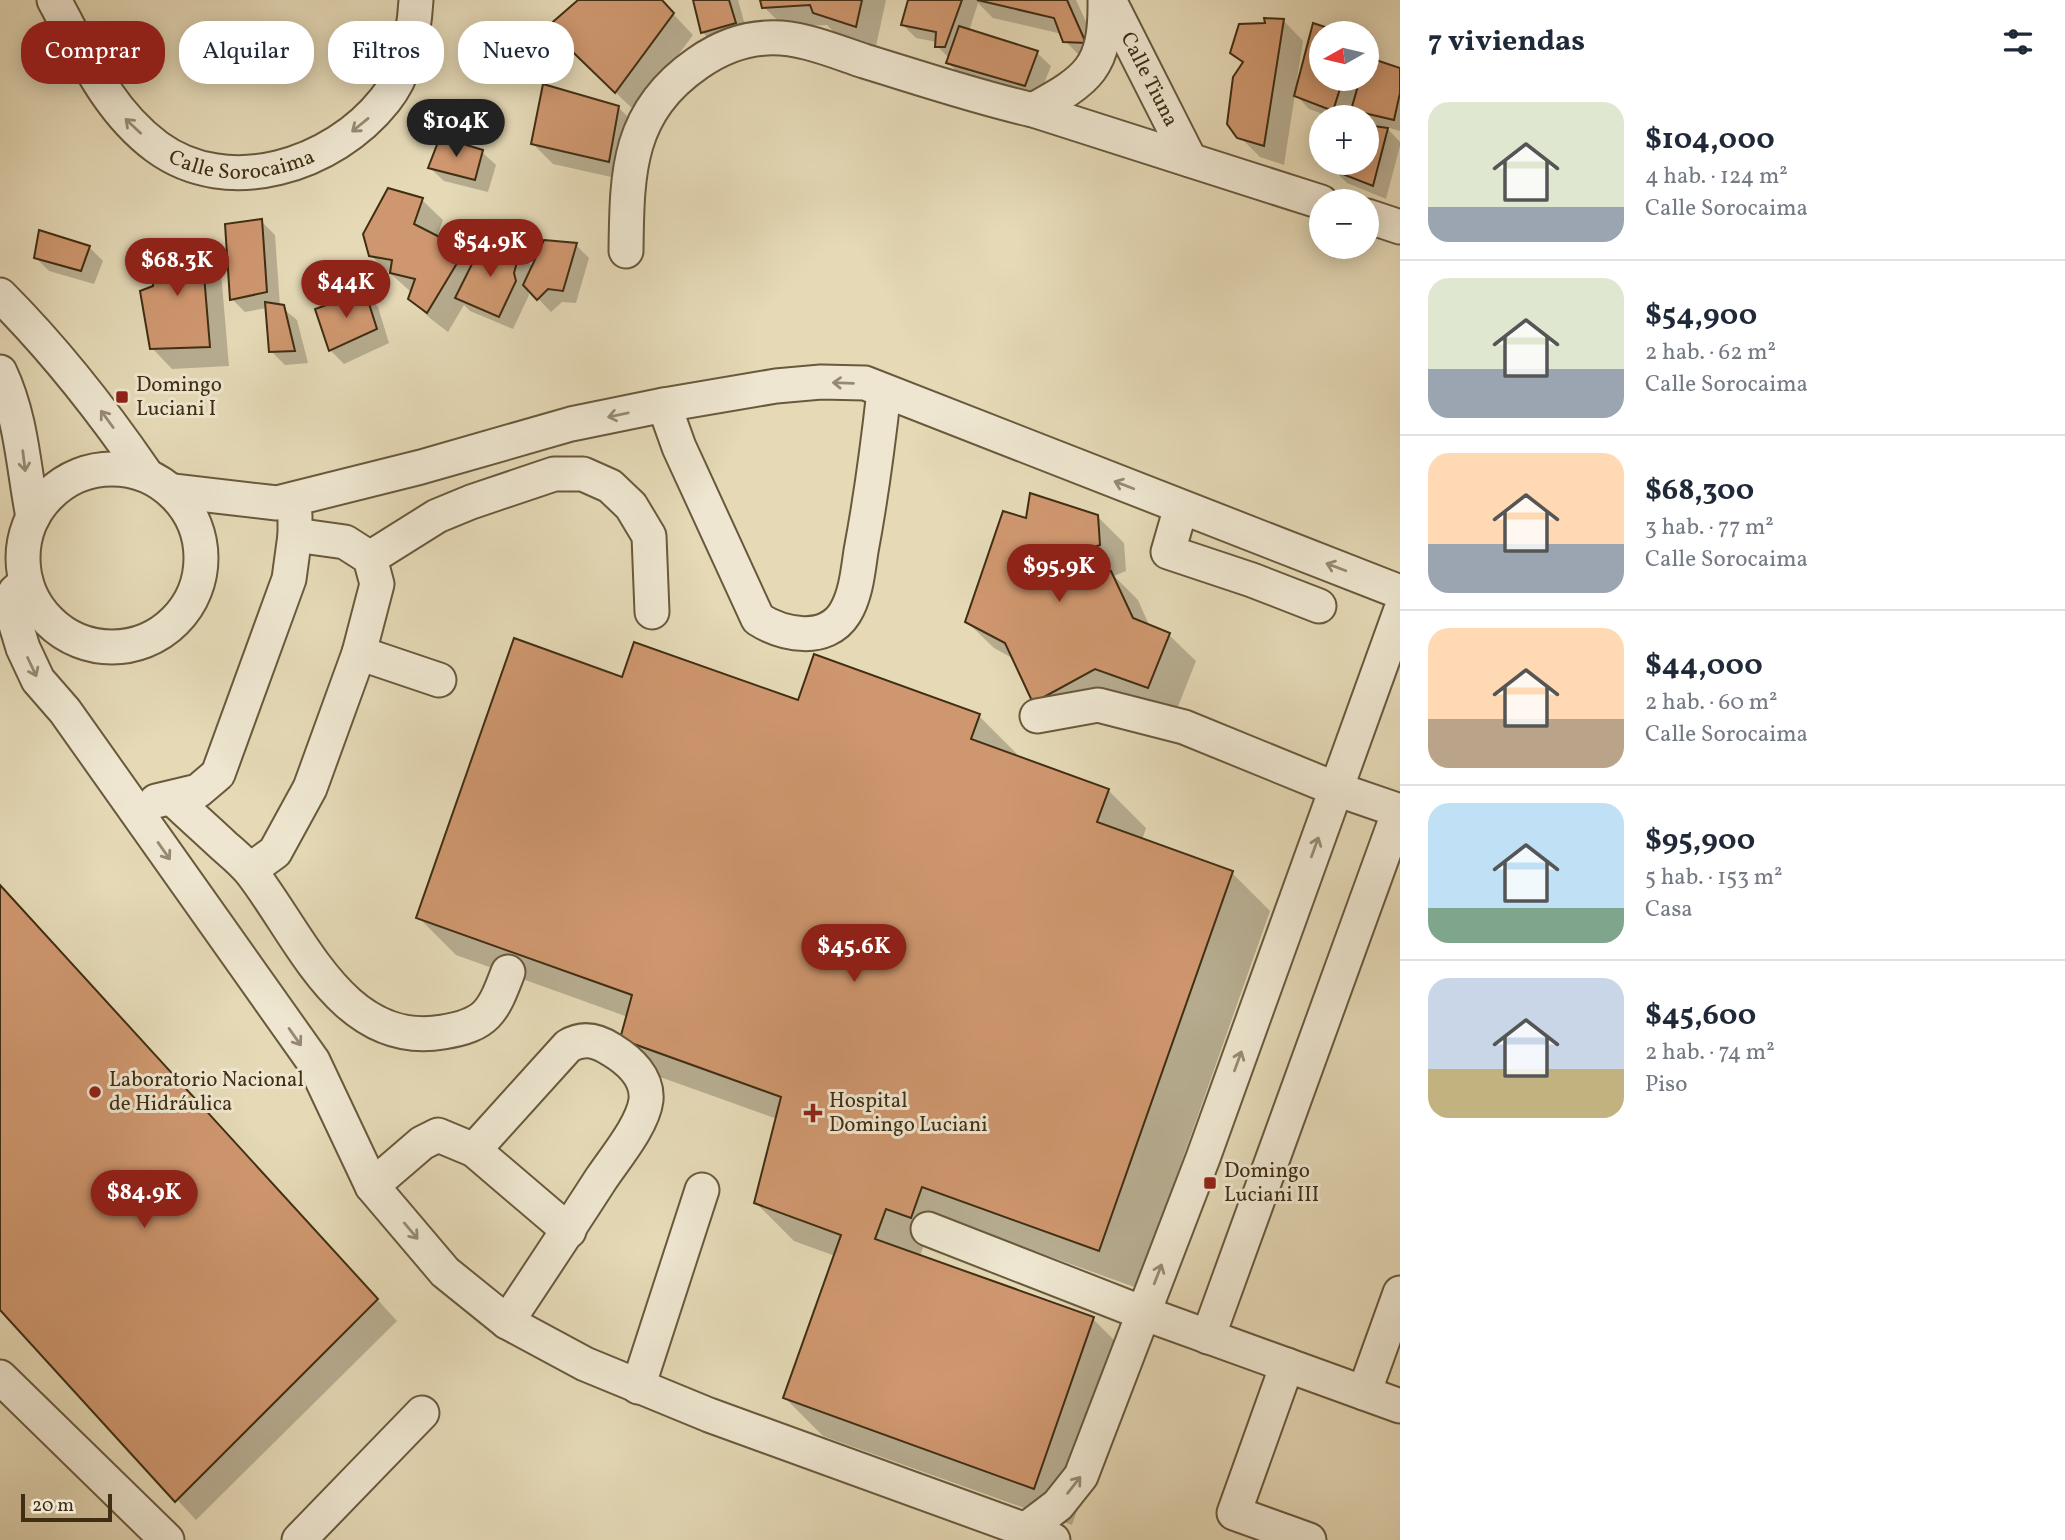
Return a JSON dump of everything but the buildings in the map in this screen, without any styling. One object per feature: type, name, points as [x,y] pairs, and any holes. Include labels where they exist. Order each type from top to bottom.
[{"type":"street","name":"Calle Sorocaima","points":[[54,0],[107,96],[137,130],[158,148],[179,159],[209,171],[238,174],[272,170],[299,160],[328,147],[369,117],[386,99],[410,49],[416,0]]},
{"type":"street","points":[[1033,110],[1070,90],[1087,74],[1102,48],[1107,0]]},
{"type":"street","name":"Calle Tiuna","points":[[1107,0],[1190,160]]},
{"type":"street","points":[[626,251],[631,165],[640,131],[657,100],[680,76],[709,55],[742,41],[768,37],[804,42],[992,101],[1033,110],[1309,198]]},
{"type":"street","points":[[1379,220],[1400,227]]},
{"type":"street","points":[[0,295],[39,334],[160,483],[190,513],[200,539],[202,566],[195,593],[180,617],[160,635],[134,646],[107,648],[80,642],[56,628],[38,608],[26,582],[23,560],[25,537],[33,517],[48,495],[69,478],[94,470],[120,468],[160,483],[277,503],[421,467],[571,424],[776,386],[821,382],[865,383],[1400,592]]},
{"type":"street","points":[[0,372],[12,399],[33,517]]},
{"type":"street","points":[[664,405],[679,447],[758,619],[774,629],[795,634],[812,633],[828,629],[844,615],[853,596],[874,482],[884,391]]},
{"type":"street","points":[[370,558],[437,516],[471,502],[554,474],[583,474],[610,486],[631,506],[649,536],[652,612]]},
{"type":"street","points":[[134,810],[149,802],[173,799],[198,791],[218,774],[289,579],[295,535],[294,498]]},
{"type":"street","points":[[1181,507],[1168,552],[1320,606]]},
{"type":"street","points":[[250,870],[275,852],[310,788],[359,653],[377,584],[370,558],[345,542],[295,535]]},
{"type":"street","points":[[26,582],[15,592],[13,615],[23,648],[38,680],[65,711],[313,1061],[372,1186],[445,1272],[507,1322],[585,1364],[638,1387],[1039,1535],[1081,1476],[1203,1158],[1400,612]]},
{"type":"street","points":[[359,653],[439,680]]},
{"type":"street","points":[[1037,716],[1098,705],[1184,727],[1336,789],[1399,811],[1208,1337]]},
{"type":"street","points":[[173,799],[250,870],[328,984],[360,1014],[395,1030],[429,1035],[464,1029],[482,1020],[496,1003],[508,972]]},
{"type":"street","points":[[474,1150],[568,1046],[580,1039],[597,1042],[612,1049],[641,1076],[645,1085],[646,1103],[636,1125],[507,1322]]},
{"type":"street","points":[[372,1186],[422,1143],[438,1135],[474,1150],[569,1231]]},
{"type":"street","points":[[638,1387],[702,1190]]},
{"type":"street","points":[[928,1229],[1143,1313],[1400,1406]]},
{"type":"street","points":[[1364,1393],[1400,1293]]},
{"type":"street","points":[[1287,1366],[1234,1513],[1308,1540]]},
{"type":"street","points":[[0,1377],[167,1540]]},
{"type":"street","points":[[299,1540],[422,1413]]},
{"type":"place","name":"Domingo Luciani I","points":[[122,397]]},
{"type":"place","name":"Laboratorio Nacional de Hidráulica","points":[[95,1092]]},
{"type":"place","name":"Hospital Domingo Luciani","points":[[813,1113]]},
{"type":"place","name":"Domingo Luciani III","points":[[1210,1183]]}]
